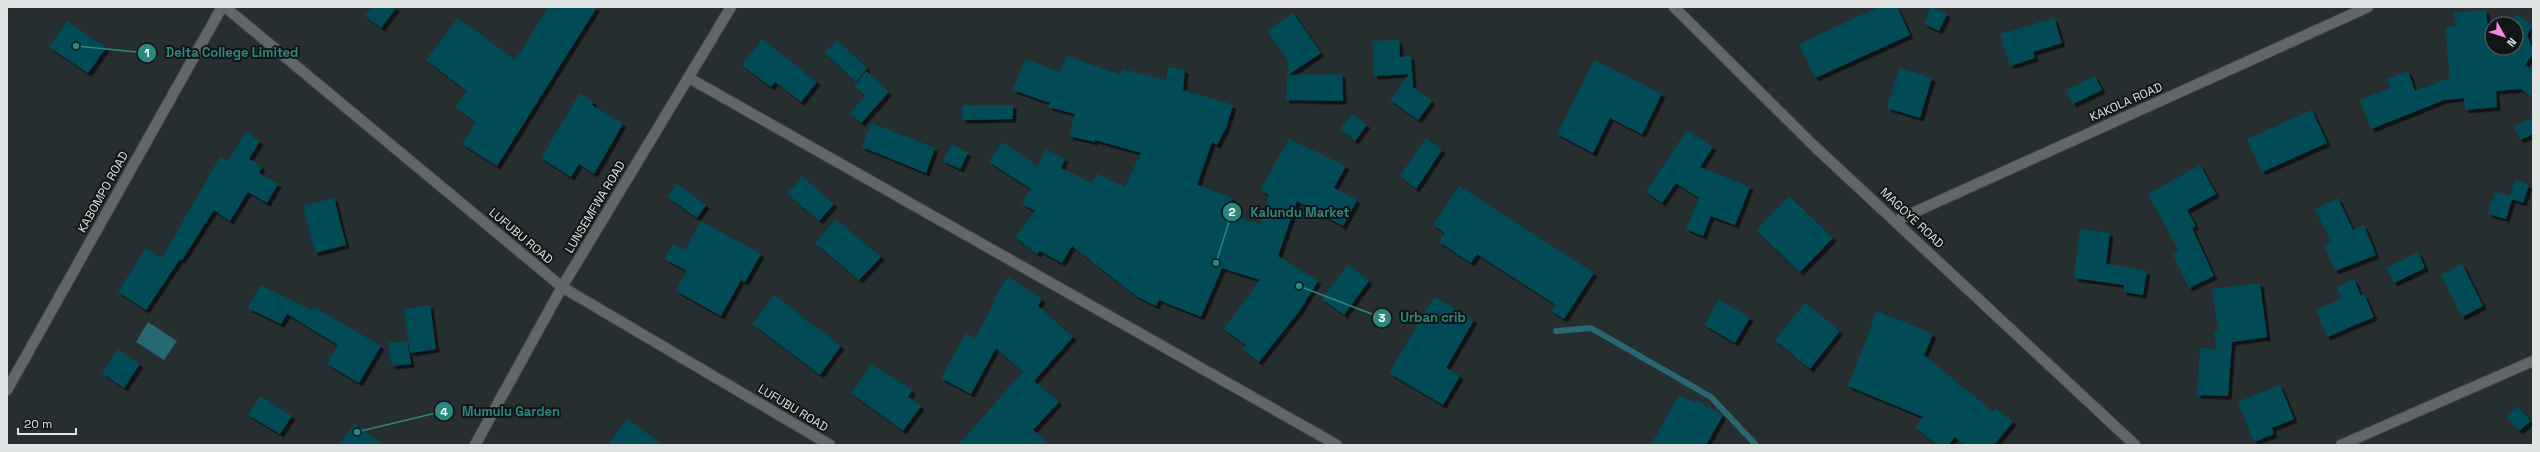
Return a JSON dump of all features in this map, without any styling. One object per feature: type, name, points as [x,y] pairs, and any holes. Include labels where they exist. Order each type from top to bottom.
[{"type":"street","name":"KABOMPO ROAD","points":[[7,390],[222,7]]},
{"type":"street","name":"LUFUBU ROAD","points":[[225,7],[562,287],[830,445]]},
{"type":"street","name":"LUNSEMFWA ROAD","points":[[475,445],[562,287],[690,78],[731,7]]},
{"type":"street","name":"MAGOYE ROAD","points":[[1674,7],[1813,145],[2136,445]]},
{"type":"street","name":"KAKOLA ROAD","points":[[1895,221],[2368,7]]},
{"type":"street","points":[[690,78],[1338,445]]},
{"type":"street","points":[[2341,445],[2533,361]]},
{"type":"water","points":[[148,322],[177,341],[164,360],[136,342]]},
{"type":"building","points":[[373,7],[397,7],[381,28],[365,16]]},
{"type":"building","points":[[549,7],[597,7],[497,166],[462,144],[476,123],[455,107],[467,91],[426,60],[458,18],[515,60]]},
{"type":"building","points":[[1879,7],[1897,7],[1910,35],[1815,78],[1799,44]]},
{"type":"building","points":[[1931,7],[1947,14],[1939,31],[1924,24]]},
{"type":"building","points":[[2486,10],[2487,16],[2484,16],[2484,56],[2524,56],[2524,19],[2533,26],[2527,35],[2532,47],[2532,55],[2525,65],[2533,70],[2533,98],[2521,89],[2496,91],[2497,107],[2465,110],[2464,98],[2444,100],[2371,129],[2360,100],[2390,88],[2387,79],[2408,71],[2415,91],[2450,78],[2445,28],[2456,26],[2454,13]]},
{"type":"building","points":[[1293,13],[1321,53],[1288,75],[1342,74],[1343,101],[1286,100],[1288,60],[1267,31]]},
{"type":"building","points":[[2054,18],[2062,43],[2033,52],[2035,58],[2010,66],[2000,34]]},
{"type":"building","points":[[67,21],[106,48],[88,73],[49,47]]},
{"type":"building","points":[[762,39],[817,82],[801,102],[775,82],[771,87],[742,65]]},
{"type":"building","points":[[837,40],[867,68],[856,82],[825,53]]},
{"type":"building","points":[[1399,40],[1400,57],[1411,56],[1413,87],[1432,101],[1418,120],[1390,100],[1409,74],[1374,76],[1372,41]]},
{"type":"building","points":[[1067,56],[1121,75],[1122,69],[1166,80],[1168,67],[1185,70],[1183,90],[1233,105],[1226,128],[1217,145],[1212,142],[1197,185],[1233,198],[1228,214],[1260,224],[1269,195],[1260,190],[1289,139],[1346,166],[1334,188],[1357,200],[1343,226],[1297,201],[1278,256],[1318,281],[1300,310],[1259,362],[1243,349],[1246,345],[1224,329],[1260,280],[1222,268],[1201,317],[1159,300],[1156,306],[1136,296],[1072,246],[1062,263],[1040,251],[1037,254],[1015,237],[1035,211],[1022,204],[1031,189],[989,162],[1002,142],[1038,166],[1046,149],[1065,159],[1061,168],[1092,183],[1097,174],[1125,187],[1141,153],[1095,140],[1095,142],[1069,136],[1075,114],[1048,107],[1050,103],[1013,90],[1025,59],[1060,72]]},
{"type":"building","points":[[1594,60],[1662,94],[1642,134],[1610,118],[1593,153],[1557,134]]},
{"type":"building","points":[[1899,68],[1932,78],[1920,118],[1887,108]]},
{"type":"building","points":[[866,71],[889,92],[861,123],[850,113],[865,96],[854,86]]},
{"type":"building","points":[[2095,76],[2102,90],[2073,104],[2066,90]]},
{"type":"building","points":[[580,93],[594,102],[592,105],[623,124],[594,174],[579,164],[571,177],[541,158]]},
{"type":"building","points":[[962,105],[1013,105],[1013,119],[962,120]]},
{"type":"building","points":[[2312,110],[2327,143],[2262,172],[2247,139]]},
{"type":"building","points":[[1352,114],[1367,125],[1355,141],[1340,129]]},
{"type":"building","points":[[2533,118],[2533,134],[2520,140],[2514,126]]},
{"type":"building","points":[[871,123],[935,148],[926,173],[862,147]]},
{"type":"building","points":[[1687,130],[1713,147],[1700,167],[1750,187],[1735,225],[1711,216],[1703,236],[1686,229],[1699,198],[1676,183],[1662,203],[1646,192]]},
{"type":"building","points":[[246,132],[260,141],[249,159],[262,167],[259,173],[278,184],[267,203],[248,192],[230,221],[214,210],[182,260],[180,259],[146,310],[118,292],[146,248],[162,258],[220,157],[228,161]]},
{"type":"building","points":[[1426,138],[1442,150],[1416,189],[1400,176]]},
{"type":"building","points":[[952,144],[968,153],[960,169],[943,161]]},
{"type":"building","points":[[2200,165],[2216,194],[2187,210],[2196,226],[2192,228],[2214,276],[2189,288],[2173,254],[2179,251],[2148,194]]},
{"type":"building","points":[[802,176],[834,204],[819,221],[787,194]]},
{"type":"building","points":[[2515,180],[2529,185],[2523,203],[2512,199],[2506,219],[2488,214],[2495,192],[2510,196]]},
{"type":"building","points":[[677,184],[706,205],[697,218],[667,197]]},
{"type":"building","points":[[1459,186],[1594,273],[1564,319],[1551,311],[1556,305],[1477,254],[1471,263],[1439,242],[1445,233],[1433,225]]},
{"type":"building","points":[[1789,196],[1833,238],[1800,272],[1756,230]]},
{"type":"building","points":[[334,198],[346,245],[315,253],[303,206]]},
{"type":"building","points":[[2338,198],[2353,230],[2364,225],[2376,255],[2335,271],[2324,245],[2331,242],[2315,209]]},
{"type":"building","points":[[836,219],[881,257],[859,280],[815,243]]},
{"type":"building","points":[[701,221],[761,254],[745,282],[741,280],[721,316],[676,291],[687,271],[665,259],[673,244],[685,250]]},
{"type":"building","points":[[2080,229],[2110,233],[2106,264],[2147,271],[2143,295],[2123,292],[2124,285],[2074,278]]},
{"type":"building","points":[[2418,252],[2425,268],[2394,283],[2386,268]]},
{"type":"building","points":[[2462,264],[2483,306],[2462,317],[2441,275]]},
{"type":"building","points":[[1348,265],[1369,281],[1344,315],[1322,299]]},
{"type":"building","points":[[1008,277],[1042,299],[1038,306],[1073,337],[1034,381],[1059,402],[1033,430],[1050,445],[958,445],[1023,372],[996,348],[971,394],[941,378],[966,333],[975,338],[996,300],[994,298]]},
{"type":"building","points":[[2354,279],[2361,296],[2364,294],[2374,317],[2327,337],[2316,310],[2342,298],[2337,287]]},
{"type":"building","points":[[2260,283],[2267,337],[2232,342],[2228,396],[2197,395],[2200,348],[2217,349],[2214,331],[2218,331],[2212,289]]},
{"type":"building","points":[[260,285],[312,310],[314,307],[381,346],[359,383],[327,364],[338,345],[287,314],[281,324],[248,308]]},
{"type":"building","points":[[774,295],[841,346],[820,375],[752,324]]},
{"type":"building","points":[[1434,297],[1474,320],[1446,368],[1460,376],[1443,405],[1389,373]]},
{"type":"building","points":[[1719,299],[1750,318],[1735,343],[1704,325]]},
{"type":"building","points":[[1805,303],[1840,331],[1810,369],[1775,340]]},
{"type":"building","points":[[430,305],[436,349],[410,353],[404,309]]},
{"type":"building","points":[[1877,311],[1933,334],[1924,355],[1993,412],[1996,408],[2013,422],[1994,445],[1964,445],[1955,437],[1948,445],[1937,445],[1915,427],[1923,417],[1848,386]]},
{"type":"building","points":[[407,341],[411,364],[392,366],[388,343]]},
{"type":"building","points":[[118,349],[140,364],[124,388],[102,373]]},
{"type":"building","points":[[872,364],[912,390],[908,397],[921,406],[903,431],[851,393]]},
{"type":"building","points":[[2280,385],[2294,419],[2272,428],[2274,434],[2254,442],[2238,402]]},
{"type":"building","points":[[1679,395],[1695,403],[1696,400],[1723,415],[1706,445],[1651,445]]},
{"type":"building","points":[[260,396],[292,416],[280,434],[248,415]]},
{"type":"building","points":[[2517,406],[2531,421],[2519,431],[2506,417]]},
{"type":"building","points":[[627,419],[663,445],[608,445]]},
{"type":"building","points":[[355,424],[383,445],[339,445]]},
{"type":"waterway","points":[[1556,331],[1591,328],[1711,397],[1756,445]]},
{"type":"place","name":"Delta College Limited","points":[[76,46]]},
{"type":"place","name":"Kalundu Market","points":[[1216,263]]},
{"type":"place","name":"Urban crib","points":[[1299,286]]},
{"type":"place","name":"Mumulu Garden","points":[[357,432]]}]
